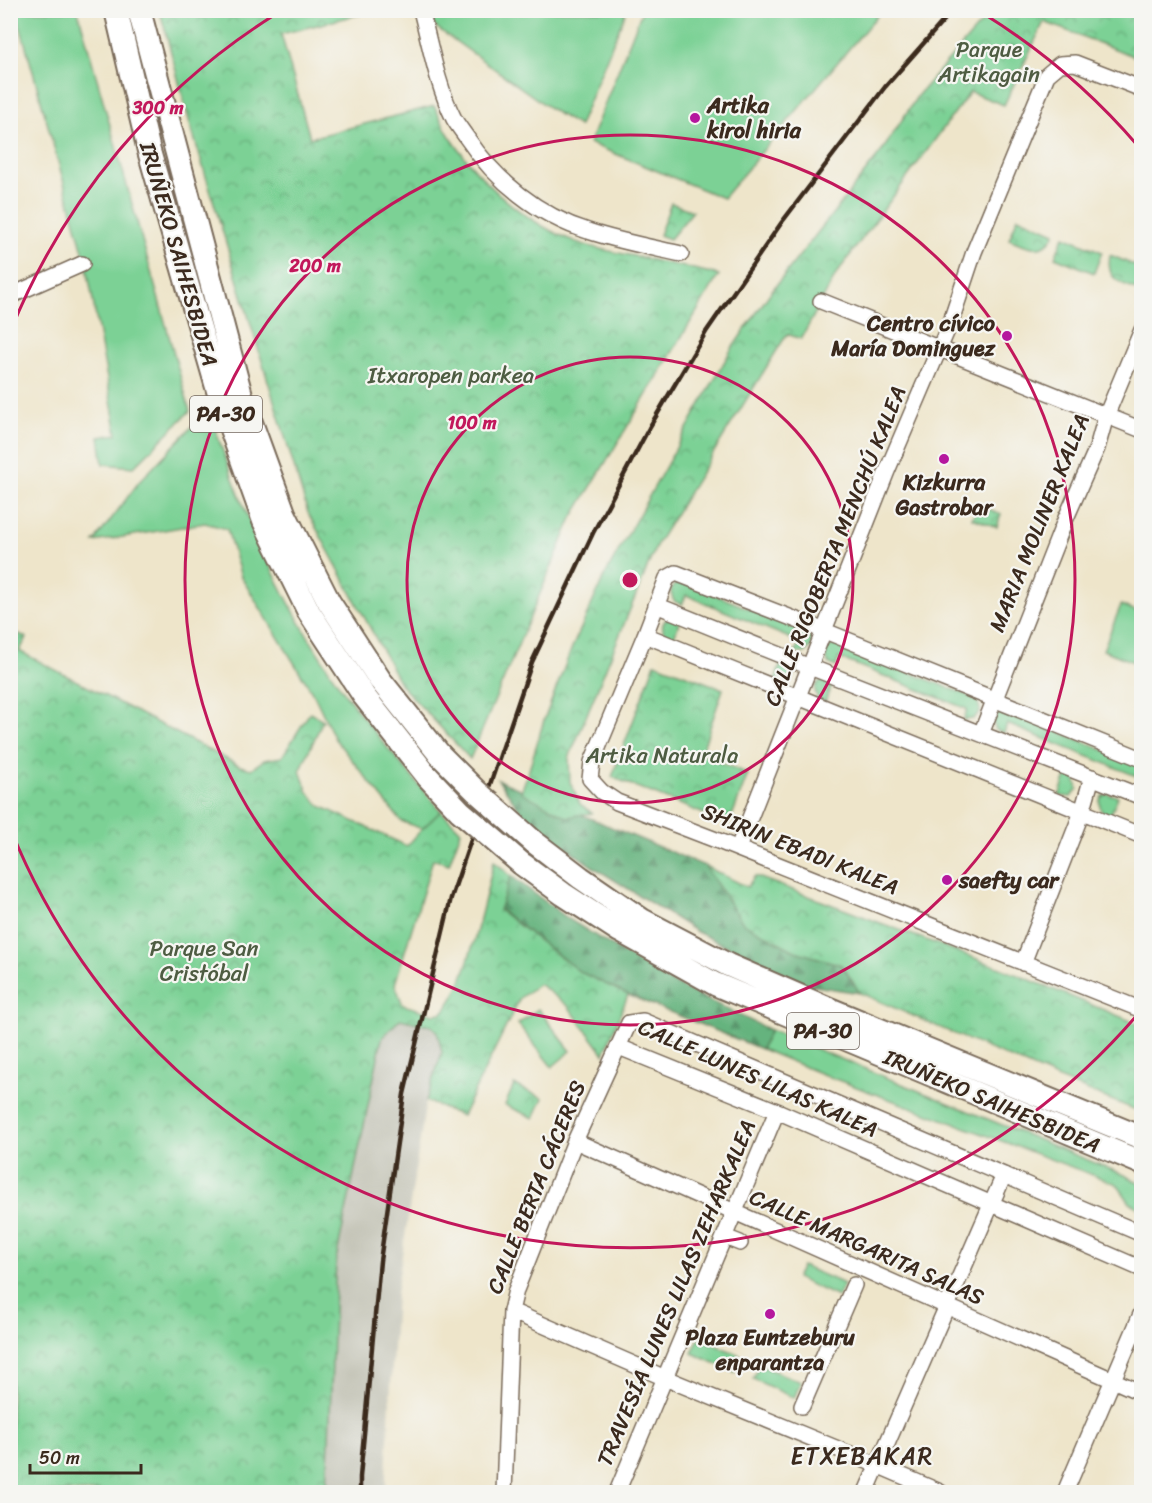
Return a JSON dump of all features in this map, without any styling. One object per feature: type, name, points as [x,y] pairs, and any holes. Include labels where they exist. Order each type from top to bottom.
[{"type":"highway","name":"IRUÑEKO SAIHESBIDEA","points":[[116,10],[149,151],[221,401],[264,521],[309,612],[364,696],[428,777],[460,811],[522,864],[563,894],[620,931],[715,984],[1142,1163]]},
{"type":"highway","name":"IRUÑEKO SAIHESBIDEA","points":[[140,10],[241,395],[284,513],[329,602],[380,680],[440,755],[476,791],[534,842],[642,920],[728,965],[1142,1138]]},
{"type":"highway","points":[[827,1008],[891,1022],[1142,1124]]},
{"type":"highway","points":[[840,1038],[916,1080],[1115,1164],[1142,1178]]},
{"type":"street","points":[[421,10],[439,80],[454,120],[479,156],[504,182],[529,202],[587,231],[681,254]]},
{"type":"street","name":"CALLE RIGOBERTA MENCHÚ KALEA","points":[[738,848],[887,471],[940,349],[974,252],[1047,75],[1060,64],[1075,63],[1142,89]]},
{"type":"street","points":[[10,296],[82,264]]},
{"type":"street","points":[[821,301],[1142,430]]},
{"type":"street","name":"MARIA MOLINER KALEA","points":[[981,734],[1065,518],[1097,448],[1106,416],[1142,330]]},
{"type":"street","points":[[1142,759],[676,573],[667,578],[645,635],[1142,836]]},
{"type":"street","points":[[656,605],[1142,797]]},
{"type":"street","name":"SHIRIN EBADI KALEA","points":[[645,635],[592,762],[590,779],[602,792],[617,802],[738,848],[1142,1010]]},
{"type":"street","points":[[1023,963],[1082,812],[1092,777]]},
{"type":"street","name":"CALLE LUNES LILAS KALEA","points":[[1142,1234],[644,1021],[629,1023],[619,1047],[777,1111],[1142,1269]]},
{"type":"street","name":"CALLE BERTA CÁCERES","points":[[504,1492],[511,1311],[520,1278],[575,1141],[619,1047]]},
{"type":"street","name":"TRAVESÍA LUNES LILAS ZEHARKALEA","points":[[617,1492],[665,1378],[694,1329],[734,1212],[777,1111]]},
{"type":"street","name":"CALLE MARGARITA SALAS","points":[[575,1141],[1142,1393]]},
{"type":"street","points":[[866,1492],[1004,1175]]},
{"type":"street","points":[[725,1237],[740,1243]]},
{"type":"street","points":[[802,1406],[824,1342],[854,1285]]},
{"type":"street","points":[[511,1311],[665,1378],[940,1492]]},
{"type":"street","points":[[1065,1492],[1142,1312]]},
{"type":"shaded area","points":[[400,1019],[431,1026],[437,1031],[442,1052],[426,1101],[396,1294],[385,1492],[327,1492],[336,1260],[382,1038]]},
{"type":"green space","points":[[429,10],[626,11],[579,126],[555,112],[433,25]]},
{"type":"green space","name":"Artika kirol hiria","points":[[642,10],[881,11],[723,198],[589,143]]},
{"type":"green space","points":[[16,11],[78,11],[190,411],[134,467],[103,464],[99,437],[117,434],[86,262]]},
{"type":"green space","name":"Itxaropen parkea","points":[[160,11],[373,11],[281,34],[310,138],[434,106],[451,138],[476,171],[506,200],[539,224],[590,247],[719,275],[572,518],[470,759],[401,685],[308,513],[190,124]]},
{"type":"green space","name":"Parque Artikagain","points":[[992,11],[1141,11],[1141,59],[1044,22],[1004,105],[970,92],[837,273],[801,339],[787,334],[657,544],[569,758],[570,782],[580,804],[592,813],[567,817],[521,792],[544,720],[571,650],[605,575],[731,350],[770,293],[882,151],[918,95]]},
{"type":"green space","points":[[671,203],[693,211],[670,239],[659,235]]},
{"type":"green space","points":[[1018,217],[1055,233],[1046,245],[1041,247],[1028,246],[1009,239]]},
{"type":"green space","points":[[1064,236],[1102,252],[1094,273],[1055,257]]},
{"type":"green space","points":[[1110,255],[1141,268],[1141,279],[1136,290],[1118,281],[1111,274]]},
{"type":"green space","points":[[209,409],[250,521],[303,628],[357,710],[441,811],[422,829],[401,821],[335,739],[314,695],[241,577],[227,529],[205,523],[94,542],[139,482]]},
{"type":"green space","points":[[979,505],[1001,514],[997,527],[972,518]]},
{"type":"green space","points":[[686,583],[804,631],[810,636],[812,645],[805,653],[795,653],[799,642],[686,595],[682,605],[674,601],[671,593],[673,586]]},
{"type":"green space","points":[[1121,605],[1141,613],[1141,665],[1103,650]]},
{"type":"green space","points":[[670,618],[680,620],[673,640],[665,636],[663,628],[663,623]]},
{"type":"green space","name":"Parque San Cristóbal","points":[[14,633],[27,638],[19,651],[240,766],[251,769],[264,760],[282,757],[310,712],[323,720],[300,771],[308,792],[320,806],[407,846],[441,811],[461,831],[449,864],[433,859],[395,984],[403,1005],[434,1014],[442,1013],[452,999],[460,984],[471,951],[494,861],[511,876],[499,910],[580,972],[628,995],[604,1054],[568,1006],[539,984],[520,998],[462,1116],[426,1101],[442,1052],[437,1031],[431,1026],[400,1019],[382,1038],[336,1260],[327,1492],[11,1492],[10,645]]},
{"type":"green space","points":[[833,645],[840,645],[972,697],[978,703],[980,712],[973,719],[964,720],[967,709],[839,658],[836,667],[828,663],[826,655],[826,650]]},
{"type":"green space","points":[[782,661],[790,667],[793,674],[786,685],[774,683]]},
{"type":"green space","name":"Artika Naturala","points":[[655,663],[723,689],[701,754],[748,774],[729,824],[612,777]]},
{"type":"green space","points":[[823,680],[833,682],[825,702],[818,699],[815,691],[817,684]]},
{"type":"green space","points":[[1008,711],[1141,765],[1141,778],[1007,724],[1004,733],[996,730],[993,722],[996,713]]},
{"type":"green space","points":[[1067,774],[1075,777],[1078,789],[1071,797],[1059,796]]},
{"type":"green space","points":[[498,780],[705,866],[743,923],[795,951],[842,965],[860,993],[808,985],[697,932],[592,866],[529,822]]},
{"type":"green space","points":[[1107,794],[1118,796],[1110,816],[1102,812],[1100,804],[1100,799]]},
{"type":"green space","points":[[705,866],[747,887],[755,876],[993,965],[1141,1025],[1141,1112],[860,993],[842,965],[795,951],[743,923]]},
{"type":"green space","points":[[511,876],[570,920],[667,980],[770,1030],[761,1049],[628,995],[580,972],[499,909]]},
{"type":"green space","points":[[538,1009],[571,1051],[552,1067],[518,1024]]},
{"type":"green space","points":[[770,1030],[1127,1176],[1141,1184],[1141,1209],[1130,1203],[1117,1184],[827,1076],[761,1049]]},
{"type":"green space","points":[[514,1085],[543,1098],[534,1118],[505,1105]]},
{"type":"green space","points":[[802,1266],[844,1284],[838,1297],[796,1278]]},
{"type":"green space","points":[[699,1338],[742,1356],[735,1372],[692,1353]]},
{"type":"green space","points":[[759,1365],[801,1382],[794,1398],[753,1379]]},
{"type":"railway","points":[[360,1492],[380,1261],[404,1094],[451,898],[532,662],[593,533],[649,428],[706,332],[782,222],[885,87],[953,10]]},
{"type":"place","name":"Artika kirol hiria","points":[[695,118]]},
{"type":"place","name":"Centro cívico María Dominguez","points":[[1007,336]]},
{"type":"place","name":"Kizkurra Gastrobar","points":[[944,459]]},
{"type":"place","name":"saefty car","points":[[947,880]]},
{"type":"place","name":"Plaza Euntzeburu enparantza","points":[[770,1314]]},
{"type":"district","name":"ETXEBAKAR","points":[[862,1456]]}]
